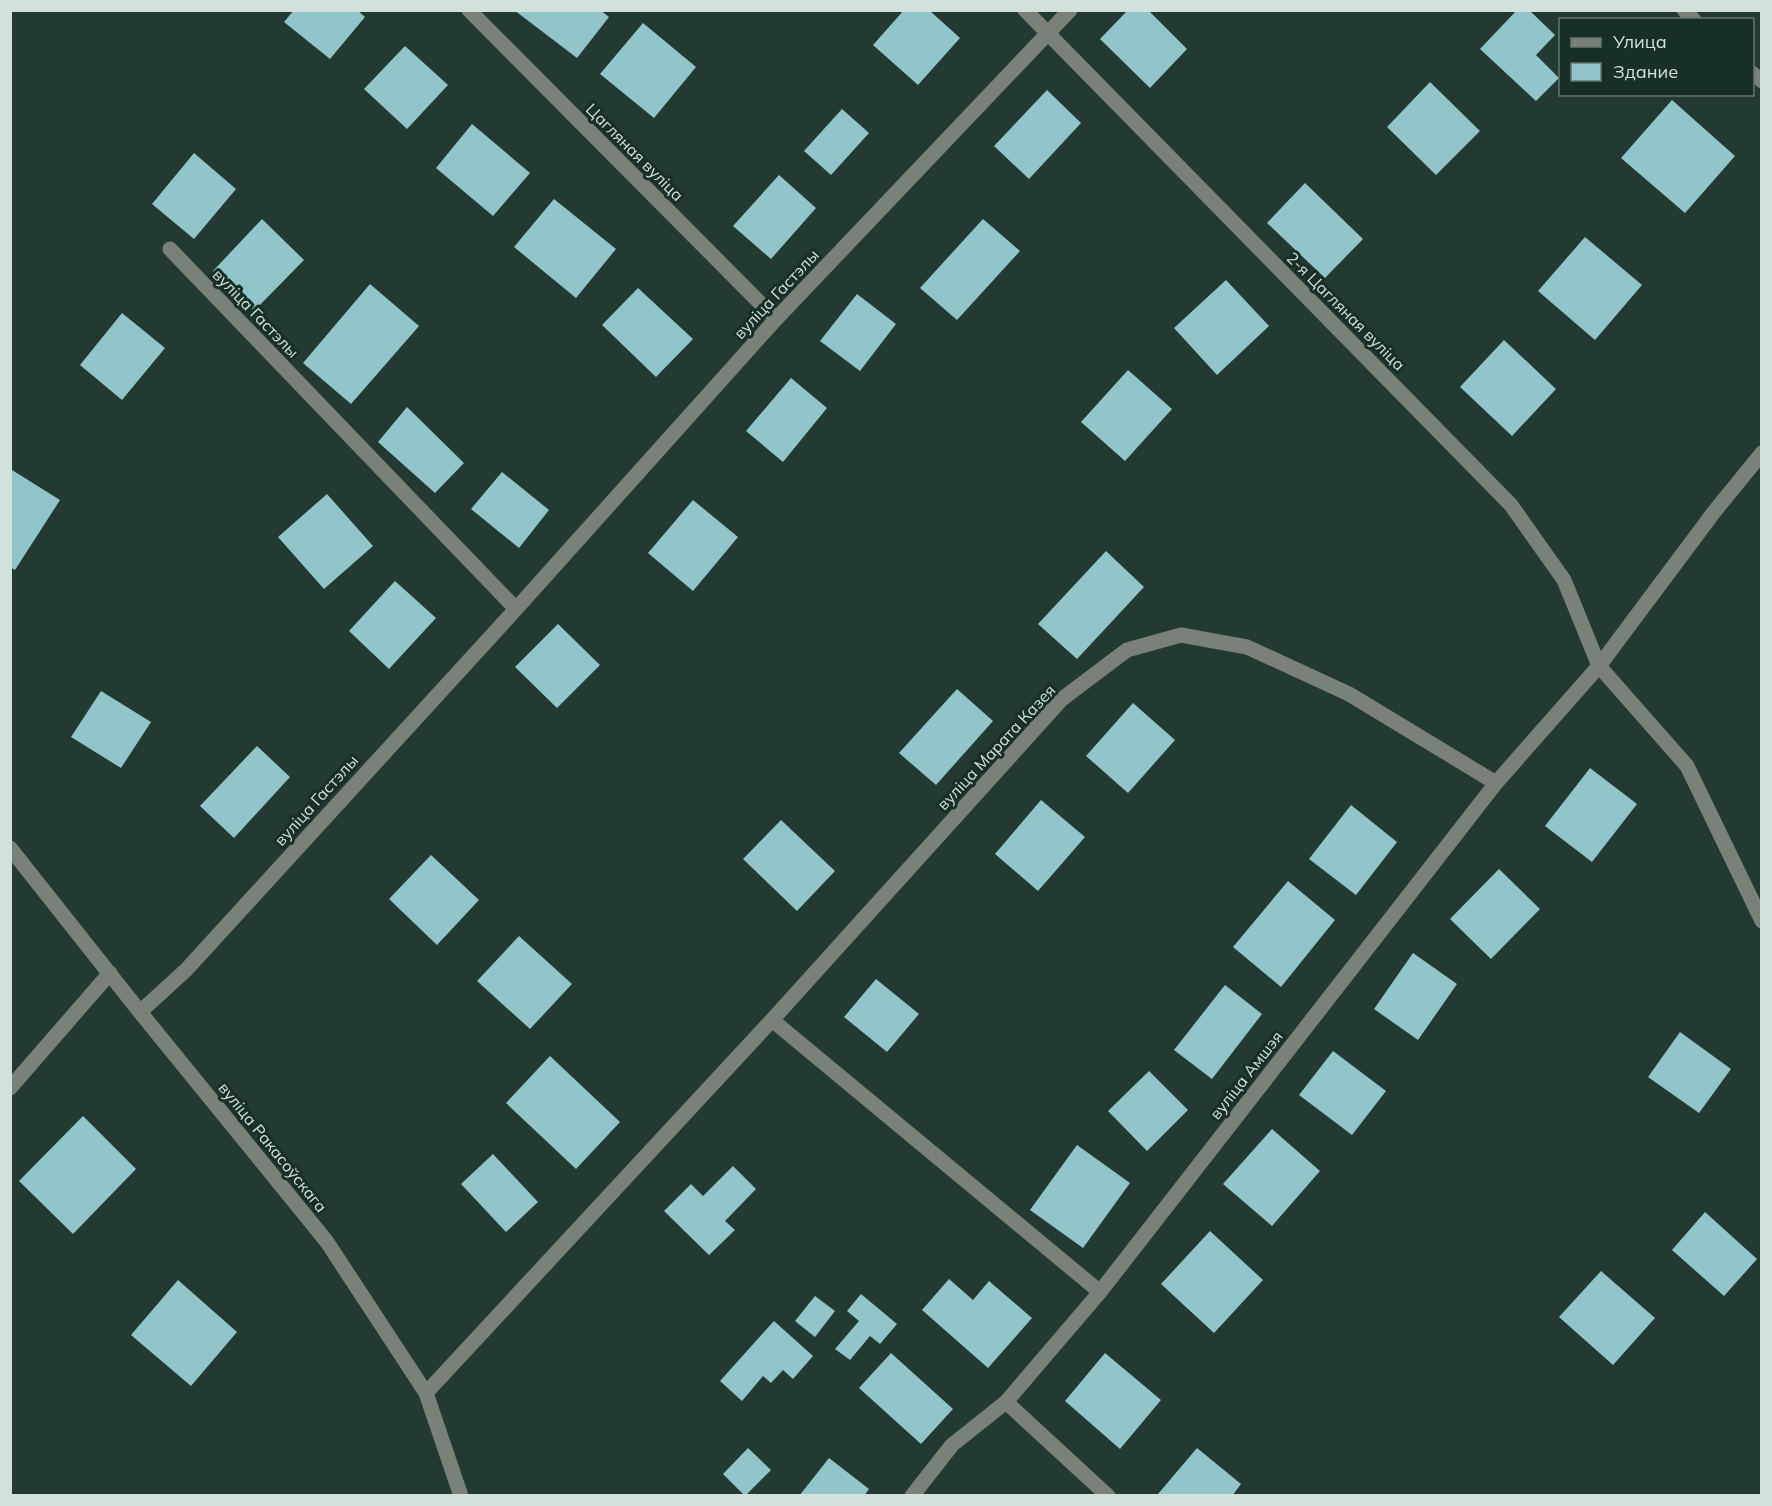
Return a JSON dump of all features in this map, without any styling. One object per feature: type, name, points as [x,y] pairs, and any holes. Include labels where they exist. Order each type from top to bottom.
[{"type":"street","name":"Цагляная вуліца","points":[[468,10],[776,320]]},
{"type":"street","name":"2-я Цагляная вуліца","points":[[1026,10],[1511,505],[1564,580],[1599,666],[1687,766],[1761,921]]},
{"type":"street","name":"вуліца Гастэлы","points":[[140,1012],[186,970],[776,320],[1070,10]]},
{"type":"street","name":"вуліца Гастэлы","points":[[170,249],[516,609]]},
{"type":"street","name":"вуліца Амшэя","points":[[912,1496],[952,1446],[1006,1402],[1100,1292],[1496,783],[1599,666],[1761,453]]},
{"type":"street","name":"вуліца Марата Казея","points":[[426,1394],[772,1020],[1062,699],[1127,650],[1181,635],[1247,648],[1349,694],[1496,783]]},
{"type":"street","name":"вуліца Ракасоўскага","points":[[10,848],[327,1242],[426,1394],[461,1496]]},
{"type":"street","points":[[10,1088],[110,973]]},
{"type":"street","points":[[772,1020],[1100,1292]]},
{"type":"street","points":[[1006,1402],[1108,1496]]},
{"type":"building","points":[[294,10],[357,10],[365,17],[330,59],[284,22]]},
{"type":"building","points":[[514,10],[600,10],[609,17],[577,58]]},
{"type":"building","points":[[904,10],[929,10],[960,38],[918,85],[873,45]]},
{"type":"building","points":[[1128,10],[1148,10],[1187,49],[1150,88],[1100,39]]},
{"type":"building","points":[[1517,10],[1529,10],[1555,35],[1536,55],[1559,78],[1536,101],[1480,49]]},
{"type":"building","points":[[643,23],[696,67],[654,118],[600,74]]},
{"type":"building","points":[[405,46],[448,85],[407,129],[364,89]]},
{"type":"building","points":[[1430,82],[1480,131],[1436,175],[1387,127]]},
{"type":"building","points":[[1047,90],[1081,123],[1029,179],[994,146]]},
{"type":"building","points":[[1672,100],[1735,156],[1685,213],[1621,158]]},
{"type":"building","points":[[842,109],[869,133],[831,175],[804,151]]},
{"type":"building","points":[[472,124],[530,173],[493,216],[436,168]]},
{"type":"building","points":[[194,153],[236,189],[194,239],[152,204]]},
{"type":"building","points":[[779,175],[816,208],[771,259],[733,226]]},
{"type":"building","points":[[1305,183],[1363,239],[1325,278],[1267,223]]},
{"type":"building","points":[[554,199],[616,249],[576,298],[514,247]]},
{"type":"building","points":[[262,219],[304,260],[254,311],[213,271]]},
{"type":"building","points":[[983,219],[1020,251],[957,320],[920,288]]},
{"type":"building","points":[[1585,237],[1642,285],[1595,340],[1538,291]]},
{"type":"building","points":[[1226,280],[1269,326],[1217,375],[1174,328]]},
{"type":"building","points":[[370,284],[419,326],[351,404],[303,363]]},
{"type":"building","points":[[638,288],[693,339],[656,377],[602,325]]},
{"type":"building","points":[[857,294],[896,324],[860,371],[820,341]]},
{"type":"building","points":[[122,313],[165,348],[122,400],[80,365]]},
{"type":"building","points":[[1504,340],[1556,389],[1512,436],[1460,387]]},
{"type":"building","points":[[1128,370],[1172,409],[1125,461],[1081,422]]},
{"type":"building","points":[[791,378],[827,408],[783,462],[746,431]]},
{"type":"building","points":[[407,407],[464,463],[435,493],[378,442]]},
{"type":"building","points":[[12,470],[60,500],[15,570],[10,567]]},
{"type":"building","points":[[502,472],[549,510],[519,548],[471,509]]},
{"type":"building","points":[[327,494],[373,546],[324,589],[278,537]]},
{"type":"building","points":[[693,500],[738,537],[693,591],[648,553]]},
{"type":"building","points":[[1106,551],[1144,587],[1077,659],[1038,624]]},
{"type":"building","points":[[395,581],[436,618],[389,669],[349,631]]},
{"type":"building","points":[[558,624],[600,665],[557,708],[515,667]]},
{"type":"building","points":[[957,689],[993,721],[936,785],[899,753]]},
{"type":"building","points":[[101,691],[151,722],[121,768],[71,737]]},
{"type":"building","points":[[1133,703],[1175,740],[1128,793],[1086,756]]},
{"type":"building","points":[[257,746],[290,777],[234,838],[200,806]]},
{"type":"building","points":[[1590,768],[1637,804],[1592,862],[1545,826]]},
{"type":"building","points":[[1041,800],[1085,837],[1038,891],[995,854]]},
{"type":"building","points":[[1351,805],[1397,842],[1356,895],[1309,859]]},
{"type":"building","points":[[781,820],[835,871],[797,911],[743,859]]},
{"type":"building","points":[[431,855],[479,900],[437,945],[389,899]]},
{"type":"building","points":[[1499,869],[1540,909],[1491,959],[1450,919]]},
{"type":"building","points":[[1288,881],[1335,920],[1281,987],[1233,947]]},
{"type":"building","points":[[519,936],[572,984],[530,1029],[477,981]]},
{"type":"building","points":[[1413,953],[1457,984],[1418,1040],[1374,1009]]},
{"type":"building","points":[[876,979],[919,1014],[887,1052],[844,1017]]},
{"type":"building","points":[[1225,985],[1262,1014],[1212,1079],[1174,1050]]},
{"type":"building","points":[[1680,1032],[1731,1069],[1699,1113],[1648,1077]]},
{"type":"building","points":[[1333,1051],[1386,1091],[1352,1135],[1299,1095]]},
{"type":"building","points":[[550,1056],[620,1122],[576,1169],[506,1103]]},
{"type":"building","points":[[1149,1071],[1188,1110],[1147,1151],[1108,1111]]},
{"type":"building","points":[[83,1116],[136,1169],[73,1234],[19,1181]]},
{"type":"building","points":[[1272,1129],[1320,1171],[1272,1226],[1223,1184]]},
{"type":"building","points":[[1077,1145],[1130,1183],[1083,1248],[1030,1210]]},
{"type":"building","points":[[493,1154],[538,1202],[506,1232],[461,1184]]},
{"type":"building","points":[[733,1166],[756,1189],[725,1221],[735,1230],[709,1255],[664,1211],[691,1184],[703,1196]]},
{"type":"building","points":[[1705,1212],[1757,1259],[1724,1296],[1672,1250]]},
{"type":"building","points":[[1210,1231],[1263,1280],[1214,1333],[1161,1284]]},
{"type":"building","points":[[1601,1271],[1655,1318],[1613,1365],[1559,1317]]},
{"type":"building","points":[[949,1279],[973,1300],[989,1281],[1032,1318],[988,1368],[922,1310]]},
{"type":"building","points":[[178,1280],[237,1332],[191,1386],[131,1335]]},
{"type":"building","points":[[861,1294],[897,1324],[880,1344],[870,1336],[850,1360],[835,1349],[859,1321],[847,1311]]},
{"type":"building","points":[[815,1296],[835,1311],[815,1337],[795,1321]]},
{"type":"building","points":[[774,1321],[813,1356],[793,1379],[783,1370],[771,1383],[763,1376],[742,1401],[720,1381]]},
{"type":"building","points":[[891,1353],[953,1409],[921,1444],[859,1388]]},
{"type":"building","points":[[1105,1353],[1161,1400],[1120,1449],[1065,1401]]},
{"type":"building","points":[[748,1448],[771,1470],[745,1496],[723,1474]]},
{"type":"building","points":[[1197,1448],[1241,1484],[1232,1496],[1160,1496],[1158,1494]]},
{"type":"building","points":[[829,1458],[869,1489],[864,1496],[799,1496]]}]
